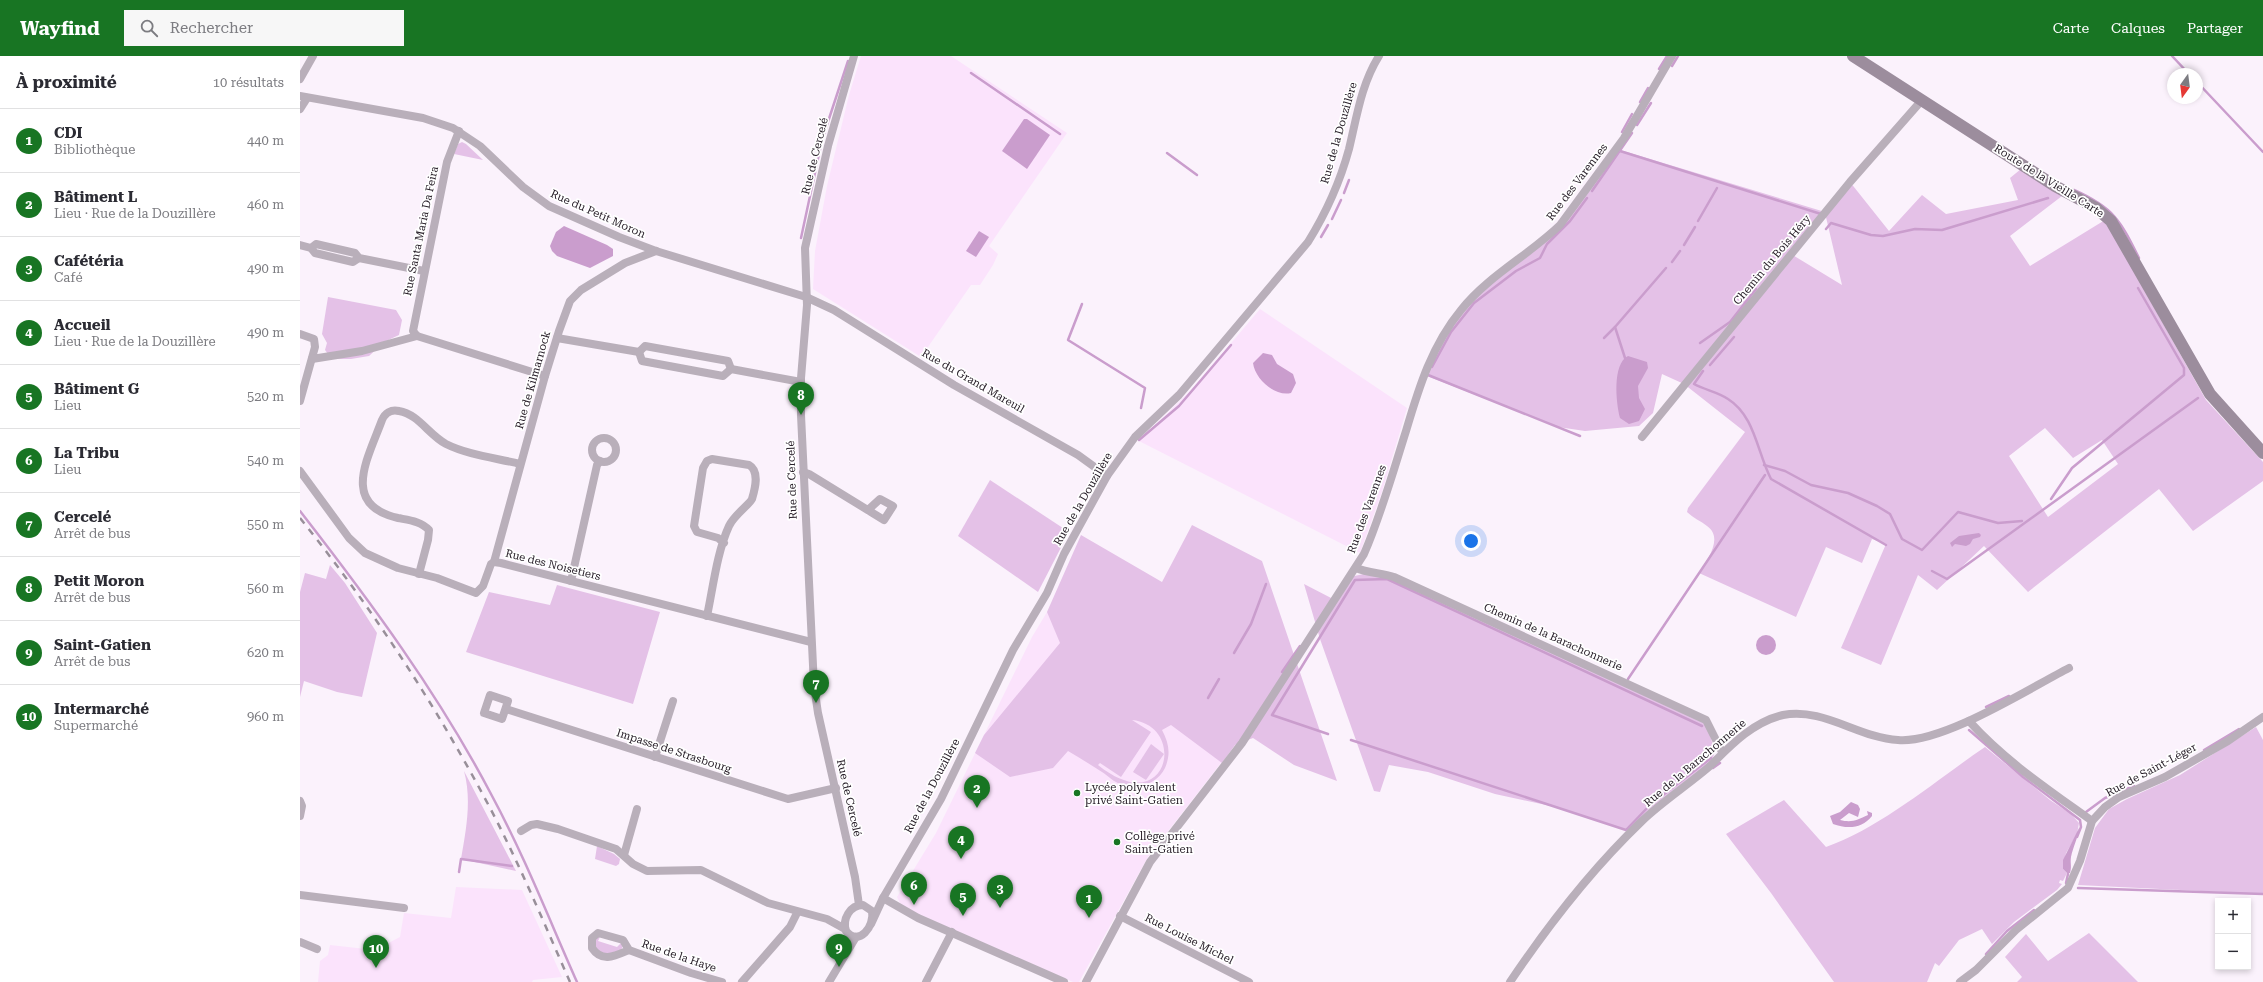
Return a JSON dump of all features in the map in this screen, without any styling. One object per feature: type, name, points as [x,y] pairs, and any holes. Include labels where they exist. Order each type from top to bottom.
[{"type":"street","points":[[300,79],[313,56]]},
{"type":"street","name":"Rue de Cercelé","points":[[854,56],[828,146],[805,248],[806,298],[801,382],[803,472],[811,642],[816,704],[836,788],[855,878],[859,905]]},
{"type":"street","name":"Rue de la Douzillère","points":[[871,924],[883,898],[941,799],[1013,650],[1047,593],[1064,554],[1107,476],[1135,437],[1179,396],[1308,242],[1320,223],[1333,193],[1348,149],[1364,84],[1380,56]]},
{"type":"street","name":"Rue des Varennes","points":[[1086,982],[1150,862],[1242,742],[1364,554],[1376,523],[1422,377],[1448,328],[1472,298],[1542,242],[1560,225],[1624,138],[1672,56]]},
{"type":"street","name":"Route de la Vieille Carte","points":[[1853,56],[2055,186],[2086,202],[2107,217],[2119,233],[2148,287],[2210,394],[2263,453]]},
{"type":"street","name":"Rue du Petit Moron","points":[[300,109],[304,97],[423,118],[458,131],[480,146],[523,187],[548,206],[619,237],[656,251],[806,298]]},
{"type":"street","name":"Chemin du Bois Héry","points":[[1642,437],[1850,182],[1922,100]]},
{"type":"street","name":"Rue Santa Maria Da Feira","points":[[417,336],[412,327],[447,162],[458,131]]},
{"type":"street","points":[[300,246],[311,248],[316,244],[356,253],[359,258],[424,271]]},
{"type":"street","name":"Rue de Kilmarnock","points":[[494,562],[556,338],[568,307],[576,294],[625,263],[656,251]]},
{"type":"street","name":"Rue du Grand Mareuil","points":[[806,298],[834,310],[961,389],[1014,417],[1078,455],[1107,476]]},
{"type":"street","points":[[300,334],[314,339],[316,347],[300,401]]},
{"type":"street","points":[[312,359],[362,351],[417,336],[545,376]]},
{"type":"street","points":[[556,338],[639,352]]},
{"type":"street","points":[[639,352],[645,346],[728,361],[731,369]]},
{"type":"street","points":[[639,352],[642,361],[723,376],[731,369]]},
{"type":"street","points":[[731,369],[801,382]]},
{"type":"street","points":[[419,574],[428,540],[429,530],[418,522],[380,513],[368,502],[362,488],[365,469],[386,414],[394,410],[404,412],[413,417],[438,439],[453,447],[520,464]]},
{"type":"street","points":[[707,616],[724,543],[733,518],[751,501],[756,473],[751,466],[746,464],[712,459],[707,461],[703,468],[694,526],[697,532],[718,538],[724,543]]},
{"type":"street","points":[[571,581],[597,465],[600,461]]},
{"type":"street","name":"Rue des Noisetiers","points":[[300,472],[357,546],[380,560],[419,574],[476,592],[483,586],[494,562],[811,642]]},
{"type":"street","points":[[803,472],[809,474],[868,510]]},
{"type":"street","name":"Chemin de la Barachonnerie","points":[[1356,568],[1368,573],[1382,573],[1394,577],[1706,720],[1722,752]]},
{"type":"street","name":"Rue de la Barachonnerie","points":[[1510,982],[1536,944],[1616,849],[1643,820],[1710,766],[1722,752],[1756,726],[1770,720],[1795,714],[1810,715],[1873,735],[1898,740],[1916,739],[1969,721],[2069,668]]},
{"type":"street","points":[[655,757],[673,701]]},
{"type":"street","name":"Impasse de Strasbourg","points":[[506,709],[788,800],[836,788]]},
{"type":"street","name":"Rue de Saint-Léger","points":[[1960,982],[1976,970],[2016,930],[2068,888],[2080,861],[2092,821],[2105,807],[2120,797],[2165,777],[2228,741],[2263,717]]},
{"type":"street","points":[[1969,721],[1991,746],[2023,772],[2092,821]]},
{"type":"street","points":[[300,801],[302,806],[300,816]]},
{"type":"street","points":[[624,855],[637,809]]},
{"type":"street","points":[[521,831],[531,825],[544,826],[597,842],[624,855],[636,866],[652,872],[692,870],[704,871],[768,903],[797,913],[828,920],[856,937]]},
{"type":"street","points":[[300,895],[404,908]]},
{"type":"street","points":[[883,898],[899,908],[1064,982]]},
{"type":"street","name":"Rue de la Douzillère","points":[[871,909],[883,898]]},
{"type":"street","points":[[829,982],[846,954],[856,937],[864,934],[871,924],[873,916],[871,909],[863,904],[851,910],[846,917],[846,954]]},
{"type":"street","points":[[742,982],[790,927],[797,913]]},
{"type":"street","name":"Rue Louise Michel","points":[[1120,916],[1249,982]]},
{"type":"street","points":[[828,920],[846,917]]},
{"type":"street","points":[[926,982],[952,932]]},
{"type":"street","points":[[300,942],[317,949]]},
{"type":"street","name":"Rue de la Haye","points":[[629,950],[691,973],[722,982]]},
{"type":"shaded area","points":[[861,56],[951,56],[1067,133],[989,246],[998,254],[980,285],[971,285],[921,357],[813,289],[815,251],[827,186],[849,95]]},
{"type":"shaded area","points":[[1024,119],[1027,119],[1050,135],[1027,169],[1002,151]]},
{"type":"shaded area","points":[[462,142],[483,160],[454,154],[458,144]]},
{"type":"shaded area","points":[[1617,149],[1825,212],[1850,182],[1889,231],[1922,195],[1946,214],[2018,200],[2010,178],[2021,169],[2062,196],[2010,236],[2030,266],[2105,220],[2206,400],[2263,462],[2263,481],[2193,531],[2159,489],[2028,592],[1984,546],[1937,590],[1918,575],[1881,665],[1841,648],[1886,544],[1872,539],[1862,563],[1826,547],[1796,617],[1699,573],[1710,556],[1714,543],[1714,537],[1712,531],[1707,526],[1687,512],[1688,508],[1745,432],[1684,384],[1662,374],[1653,413],[1639,426],[1585,431],[1558,427],[1427,376],[1430,366],[1464,306],[1548,237]],"holes":[[[1825,213],[1842,285],[1791,254]],[[2045,428],[2073,458],[2102,440],[2118,464],[2048,517],[2009,456]]]},
{"type":"shaded area","points":[[564,226],[607,245],[613,249],[613,256],[590,268],[557,256],[552,251],[550,246],[556,232]]},
{"type":"shaded area","points":[[979,231],[989,237],[976,257],[966,251]]},
{"type":"shaded area","points":[[328,297],[396,310],[402,320],[399,335],[384,342],[369,356],[351,359],[332,359],[325,350],[327,343],[322,334]]},
{"type":"shaded area","points":[[1260,309],[1407,408],[1382,492],[1360,553],[1139,441],[1194,387]]},
{"type":"shaded area","points":[[1263,353],[1272,355],[1277,364],[1293,374],[1296,383],[1291,393],[1285,394],[1279,392],[1267,386],[1262,381],[1253,363]]},
{"type":"shaded area","points":[[1628,356],[1647,362],[1648,368],[1638,386],[1639,398],[1645,409],[1639,421],[1629,424],[1620,418],[1617,403],[1616,384],[1619,367],[1623,360]]},
{"type":"shaded area","points":[[990,480],[1069,532],[1038,592],[958,536]]},
{"type":"shaded area","points":[[1192,525],[1262,561],[1337,781],[1294,765],[1253,738],[1235,745],[1222,763],[1171,725],[1162,730],[1166,739],[1169,753],[1167,763],[1162,773],[1146,785],[1133,787],[1118,783],[1068,751],[1053,768],[1010,777],[975,753],[984,735],[1060,643],[1047,612],[1081,535],[1162,582]],"holes":[[[1132,720],[1149,726],[1160,737],[1164,752],[1162,766],[1154,777],[1141,782],[1122,779],[1098,765],[1100,763],[1121,777],[1151,732]]]},
{"type":"shaded area","points":[[1979,533],[1981,535],[1980,537],[1973,539],[1970,544],[1966,546],[1955,544],[1952,547],[1950,543],[1959,536]]},
{"type":"shaded area","points":[[330,565],[345,583],[377,633],[362,697],[337,692],[304,681],[300,697],[300,592],[305,573],[326,579]]},
{"type":"shaded area","points":[[1368,573],[1382,573],[1706,722],[1715,752],[1710,765],[1632,832],[1560,808],[1495,794],[1428,772],[1389,765],[1380,792],[1374,791],[1320,639],[1304,584],[1335,600],[1350,577]]},
{"type":"shaded area","points":[[557,585],[660,612],[633,704],[466,652],[489,592],[550,605]]},
{"type":"shaded area","name":"Lycée polyvalent privé Saint-Gatien","points":[[1047,612],[1235,745],[1148,857],[1079,982],[1073,982],[902,907],[897,897],[936,833],[1032,637]]},
{"type":"shaded area","points":[[1766,635],[1773,638],[1776,645],[1773,652],[1766,655],[1759,652],[1756,645],[1759,638]]},
{"type":"shaded area","points":[[2256,727],[2263,740],[2263,894],[2078,885],[2095,828],[2109,809],[2127,799],[2180,775]]},
{"type":"shaded area","points":[[1151,744],[1164,754],[1146,780],[1133,772]]},
{"type":"shaded area","points":[[1985,747],[2050,800],[2071,814],[2079,823],[2077,834],[2066,853],[2063,869],[2067,873],[2063,881],[2060,880],[2059,883],[2062,884],[2057,890],[2014,922],[1992,944],[1982,929],[1959,940],[1939,966],[1935,963],[1927,982],[1834,982],[1771,893],[1726,834],[1784,800],[1826,847],[1867,828],[1888,816]]},
{"type":"shaded area","points":[[464,771],[516,871],[461,859],[468,804],[468,793]]},
{"type":"shaded area","points":[[1851,802],[1858,805],[1860,809],[1858,817],[1849,813],[1840,820],[1857,820],[1868,815],[1867,811],[1872,813],[1872,816],[1859,826],[1844,827],[1833,824],[1830,816],[1840,812]]},
{"type":"shaded area","points":[[2079,828],[2071,857],[2070,873],[2067,873],[2063,869],[2063,860]]},
{"type":"shaded area","points":[[597,846],[614,854],[620,859],[619,864],[616,866],[595,859]]},
{"type":"shaded area","points":[[456,887],[522,890],[562,977],[533,980],[532,982],[318,982],[320,961],[328,955],[330,945],[375,950],[400,937],[404,913],[451,918]]},
{"type":"shaded area","points":[[2089,933],[2138,982],[2017,982],[2022,977],[2005,957],[2026,934],[2048,961]]},
{"type":"shaded area","points":[[601,935],[598,941],[617,947],[621,943],[623,946],[620,952],[606,955],[595,949],[595,938]]},
{"type":"waterway","points":[[1659,69],[1667,56]]},
{"type":"waterway","points":[[1672,66],[1678,56]]},
{"type":"waterway","points":[[2172,56],[2183,68]]},
{"type":"waterway","points":[[801,238],[822,140],[848,61]]},
{"type":"waterway","points":[[971,73],[1060,134]]},
{"type":"waterway","points":[[1640,102],[1648,88]]},
{"type":"waterway","points":[[2203,88],[2263,152]]},
{"type":"waterway","points":[[1637,125],[1651,103]]},
{"type":"waterway","points":[[1622,132],[1632,114]]},
{"type":"waterway","points":[[1592,191],[1632,133]]},
{"type":"waterway","points":[[1620,151],[1821,214]]},
{"type":"waterway","points":[[1167,153],[1197,175]]},
{"type":"waterway","points":[[1344,193],[1349,180]]},
{"type":"waterway","points":[[1698,221],[1717,188]]},
{"type":"waterway","points":[[2074,190],[2098,203],[2114,216],[2121,225],[2139,258]]},
{"type":"waterway","points":[[1432,367],[1451,332],[1474,303],[1516,271],[1540,258],[1547,244],[1570,221],[1587,198]]},
{"type":"waterway","points":[[1826,229],[1831,223],[1871,235],[1883,236],[1915,229],[1942,230],[2048,198]]},
{"type":"waterway","points":[[1332,219],[1341,200]]},
{"type":"waterway","points":[[1321,237],[1328,225]]},
{"type":"waterway","points":[[1684,245],[1695,227]]},
{"type":"waterway","points":[[1672,262],[1680,251]]},
{"type":"waterway","points":[[1625,358],[1615,327],[1666,268]]},
{"type":"waterway","points":[[2051,499],[2072,468],[2184,375],[2184,368],[2138,288]]},
{"type":"waterway","points":[[1700,343],[1730,322],[1756,289]]},
{"type":"waterway","points":[[1082,304],[1068,340],[1145,388],[1141,408]]},
{"type":"waterway","points":[[1604,338],[1615,327]]},
{"type":"waterway","points":[[1710,365],[1734,337]]},
{"type":"waterway","points":[[1139,440],[1179,406],[1231,345]]},
{"type":"waterway","points":[[1703,371],[1694,384],[1728,399],[1737,406],[1750,425],[1771,479],[1886,545]]},
{"type":"waterway","points":[[1428,375],[1580,436]]},
{"type":"waterway","points":[[1932,571],[1947,579],[2198,398]]},
{"type":"waterway","points":[[1764,465],[1785,471],[1811,485],[1848,493],[1877,506],[1890,514],[1902,539],[1922,550],[1958,512],[1998,523],[2022,521]]},
{"type":"waterway","points":[[1628,679],[1765,475]]},
{"type":"waterway","points":[[300,511],[402,648],[449,720],[503,817],[536,887],[577,982]]},
{"type":"waterway","points":[[1328,734],[1272,715],[1355,580],[1387,579],[1702,726]]},
{"type":"waterway","points":[[1234,653],[1251,624],[1266,584]]},
{"type":"waterway","points":[[1282,672],[1300,646]]},
{"type":"waterway","points":[[1208,698],[1219,679]]},
{"type":"waterway","points":[[1986,707],[2009,696]]},
{"type":"waterway","points":[[2204,750],[2239,729]]},
{"type":"waterway","points":[[1969,730],[2023,777],[2080,820],[2081,827],[2077,837]]},
{"type":"waterway","points":[[1351,740],[1626,830],[1650,805]]},
{"type":"waterway","points":[[1655,801],[1711,758]]},
{"type":"waterway","points":[[1713,768],[1720,763]]},
{"type":"waterway","points":[[2086,812],[2105,798],[2134,786]]},
{"type":"waterway","points":[[459,872],[461,859],[512,866]]},
{"type":"waterway","points":[[2066,883],[2068,874]]},
{"type":"waterway","points":[[2078,888],[2263,894]]},
{"type":"waterway","points":[[1986,954],[2007,931],[2034,910]]},
{"type":"railway","points":[[300,518],[327,552],[377,622],[447,731],[511,849],[570,982]]},
{"type":"place","name":"Petit Moron","points":[[801,415]]},
{"type":"place","name":"Cercelé","points":[[816,703]]},
{"type":"place","name":"Lycée polyvalent privé Saint-Gatien","points":[[1077,793]]},
{"type":"place","name":"Bâtiment L","points":[[977,808]]},
{"type":"place","name":"Collège privé Saint-Gatien","points":[[1117,842]]},
{"type":"place","name":"Accueil","points":[[961,859]]},
{"type":"place","name":"La Tribu","points":[[914,905]]},
{"type":"place","name":"Cafétéria","points":[[1000,908]]},
{"type":"place","name":"Bâtiment G","points":[[963,916]]},
{"type":"place","name":"CDI","points":[[1089,918]]},
{"type":"place","name":"Saint-Gatien","points":[[839,967]]},
{"type":"place","name":"Intermarché","points":[[376,968]]}]
